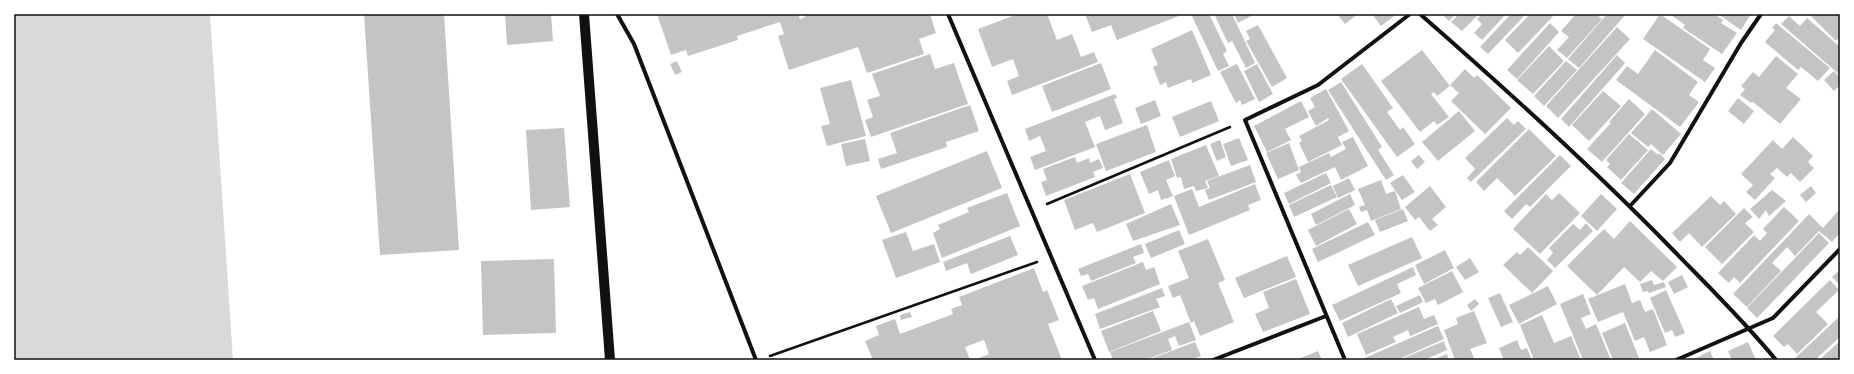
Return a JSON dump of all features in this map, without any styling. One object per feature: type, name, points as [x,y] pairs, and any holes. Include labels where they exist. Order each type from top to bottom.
[{"type":"main road","points":[[584,14],[610,360]]},
{"type":"street","points":[[617,14],[634,44],[756,360]]},
{"type":"street","points":[[1345,360],[1245,120],[1318,85],[1410,14]]},
{"type":"street","points":[[1420,14],[1505,88],[1630,206],[1751,329],[1776,360]]},
{"type":"street","points":[[1630,206],[1670,163],[1741,43],[1761,14]]},
{"type":"street","points":[[950,15],[1095,360]]},
{"type":"street","points":[[1676,360],[1751,329],[1773,318],[1840,249]]},
{"type":"street","points":[[1213,360],[1326,316]]},
{"type":"path","points":[[1032,210],[1245,120]]},
{"type":"path","points":[[767,357],[1052,256]]},
{"type":"shaded area","points":[[14,14],[210,14],[233,360],[14,360]]},
{"type":"building","points":[[364,14],[444,14],[459,250],[380,255]]},
{"type":"building","points":[[505,14],[551,14],[553,41],[507,45]]},
{"type":"building","points":[[657,14],[798,14],[800,19],[805,17],[804,14],[930,14],[936,33],[919,39],[924,54],[867,73],[858,47],[789,70],[778,36],[784,34],[780,22],[737,36],[738,40],[688,56],[686,50],[671,55]]},
{"type":"building","points":[[1018,14],[1047,14],[1057,40],[1072,34],[1081,57],[1094,52],[1098,62],[1012,95],[1007,81],[1019,76],[1013,59],[992,67],[978,29]]},
{"type":"building","points":[[1085,14],[1178,14],[1179,16],[1117,40],[1111,25],[1092,32]]},
{"type":"building","points":[[1191,14],[1209,14],[1227,51],[1223,54],[1229,66],[1218,71]]},
{"type":"building","points":[[1214,14],[1232,14],[1255,63],[1246,68],[1232,41],[1228,43]]},
{"type":"building","points":[[1234,14],[1255,14],[1238,23]]},
{"type":"building","points":[[1337,14],[1358,14],[1345,24]]},
{"type":"building","points":[[1372,14],[1397,14],[1381,26]]},
{"type":"building","points":[[1442,14],[1456,14],[1449,21]]},
{"type":"building","points":[[1459,14],[1479,14],[1462,31],[1451,22]]},
{"type":"building","points":[[1482,14],[1506,14],[1482,40],[1474,33],[1482,24],[1477,19]]},
{"type":"building","points":[[1511,14],[1526,14],[1488,54],[1480,47]]},
{"type":"building","points":[[1530,14],[1555,14],[1518,53],[1505,40]]},
{"type":"building","points":[[1576,14],[1596,14],[1602,19],[1567,58],[1557,50],[1569,37],[1561,31]]},
{"type":"building","points":[[1607,14],[1626,14],[1579,68],[1568,59]]},
{"type":"building","points":[[1660,14],[1710,49],[1703,60],[1715,68],[1705,82],[1643,39]]},
{"type":"building","points":[[1670,14],[1714,14],[1723,20],[1721,23],[1737,33],[1722,54],[1683,28],[1685,25]]},
{"type":"building","points":[[1718,14],[1751,14],[1741,30]]},
{"type":"building","points":[[1809,14],[1840,14],[1840,36],[1836,41]]},
{"type":"building","points":[[1789,16],[1800,26],[1807,18],[1840,47],[1840,75],[1781,24]]},
{"type":"building","points":[[1550,23],[1559,32],[1517,79],[1507,70]]},
{"type":"building","points":[[1776,23],[1830,68],[1818,81],[1801,67],[1798,70],[1765,42],[1775,30],[1772,28]]},
{"type":"building","points":[[1258,25],[1287,78],[1272,87],[1246,41],[1250,39],[1246,31]]},
{"type":"building","points":[[1617,27],[1630,39],[1558,118],[1546,106]]},
{"type":"building","points":[[1192,30],[1211,75],[1192,83],[1191,79],[1168,88],[1166,82],[1160,85],[1153,67],[1158,65],[1151,49]]},
{"type":"building","points":[[1549,46],[1564,61],[1533,94],[1517,80]]},
{"type":"building","points":[[1422,50],[1450,86],[1437,96],[1434,92],[1431,94],[1449,117],[1437,125],[1434,121],[1420,132],[1381,81]]},
{"type":"building","points":[[1655,50],[1698,82],[1689,95],[1699,102],[1680,127],[1616,80],[1627,66],[1638,74]]},
{"type":"building","points":[[930,54],[935,69],[954,63],[968,104],[871,137],[865,120],[873,117],[867,100],[880,96],[872,74]]},
{"type":"building","points":[[1617,55],[1625,63],[1569,127],[1561,119]]},
{"type":"building","points":[[1776,56],[1798,74],[1786,88],[1801,99],[1780,124],[1753,102],[1751,103],[1740,95],[1745,89],[1741,86],[1753,72],[1759,77]]},
{"type":"building","points":[[677,61],[682,72],[675,75],[670,64]]},
{"type":"building","points":[[1566,61],[1577,70],[1544,106],[1534,96]]},
{"type":"building","points":[[1101,63],[1111,89],[1052,112],[1042,86]]},
{"type":"building","points":[[1237,64],[1255,99],[1242,105],[1240,100],[1236,103],[1220,72]]},
{"type":"building","points":[[1257,64],[1273,94],[1259,102],[1244,71]]},
{"type":"building","points":[[1362,64],[1393,108],[1387,112],[1400,130],[1403,127],[1415,144],[1397,157],[1341,79]]},
{"type":"building","points":[[1465,69],[1474,78],[1477,75],[1511,108],[1485,134],[1451,101],[1459,93],[1450,85]]},
{"type":"building","points":[[1834,71],[1840,77],[1840,85],[1834,91],[1824,80]]},
{"type":"building","points":[[851,80],[866,136],[827,146],[821,126],[830,124],[820,88]]},
{"type":"building","points":[[1341,82],[1382,147],[1378,150],[1394,175],[1386,180],[1328,90]]},
{"type":"building","points":[[1326,89],[1349,131],[1338,137],[1328,118],[1316,126],[1308,111],[1315,107],[1310,98]]},
{"type":"building","points":[[1603,91],[1621,106],[1589,141],[1572,125]]},
{"type":"building","points":[[1115,94],[1117,98],[1114,99],[1123,123],[1105,130],[1100,116],[1085,122],[1095,147],[1035,170],[1030,157],[1046,151],[1040,136],[1029,141],[1025,129]]},
{"type":"building","points":[[1738,98],[1754,111],[1744,124],[1728,111]]},
{"type":"building","points":[[1629,99],[1645,114],[1602,162],[1587,149],[1611,123],[1609,122]]},
{"type":"building","points":[[1155,100],[1161,116],[1141,124],[1135,108]]},
{"type":"building","points":[[1211,101],[1219,121],[1180,137],[1172,117]]},
{"type":"building","points":[[1301,101],[1309,117],[1285,129],[1291,140],[1267,152],[1254,126]]},
{"type":"building","points":[[970,105],[979,131],[946,142],[947,147],[881,169],[878,159],[897,153],[890,133]]},
{"type":"building","points":[[1652,109],[1681,134],[1663,155],[1651,144],[1648,147],[1631,133]]},
{"type":"building","points":[[1459,111],[1475,131],[1438,161],[1422,142]]},
{"type":"building","points":[[1507,118],[1514,125],[1518,121],[1526,129],[1471,182],[1467,178],[1475,169],[1465,158]]},
{"type":"building","points":[[1329,120],[1342,145],[1308,162],[1299,143],[1302,141],[1299,136]]},
{"type":"building","points":[[1147,125],[1156,152],[1106,171],[1096,144]]},
{"type":"building","points":[[564,128],[570,207],[531,210],[526,130]]},
{"type":"building","points":[[1529,129],[1556,156],[1515,196],[1497,178],[1484,191],[1476,182]]},
{"type":"building","points":[[1629,134],[1648,150],[1621,180],[1607,167],[1610,164],[1606,160]]},
{"type":"building","points":[[1353,137],[1368,166],[1341,180],[1335,167],[1301,183],[1296,175],[1301,172],[1299,167],[1329,153],[1331,157],[1346,149],[1342,142]]},
{"type":"building","points":[[1793,137],[1813,156],[1808,162],[1814,168],[1800,182],[1791,173],[1787,177],[1777,168],[1770,174],[1775,178],[1755,200],[1746,192],[1753,185],[1741,174],[1773,140],[1782,149]]},
{"type":"building","points":[[1239,138],[1248,160],[1231,166],[1223,144]]},
{"type":"building","points":[[865,139],[870,161],[846,166],[841,144]]},
{"type":"building","points":[[1220,140],[1226,157],[1217,161],[1210,144]]},
{"type":"building","points":[[1289,143],[1299,170],[1278,179],[1266,153]]},
{"type":"building","points":[[1206,145],[1219,176],[1205,181],[1208,188],[1196,191],[1194,186],[1184,189],[1181,177],[1177,178],[1171,159]]},
{"type":"building","points":[[1651,149],[1658,155],[1659,153],[1665,159],[1634,194],[1621,183]]},
{"type":"building","points":[[987,151],[1002,188],[891,233],[876,196]]},
{"type":"building","points":[[1419,155],[1425,162],[1417,169],[1411,161]]},
{"type":"building","points":[[1560,155],[1571,166],[1530,207],[1526,204],[1512,219],[1504,211]]},
{"type":"building","points":[[1075,157],[1077,163],[1089,158],[1090,163],[1099,159],[1103,168],[1093,172],[1095,177],[1046,196],[1041,182],[1047,180],[1043,169]]},
{"type":"building","points":[[1169,160],[1175,176],[1166,180],[1173,196],[1161,200],[1158,190],[1149,194],[1140,172]]},
{"type":"building","points":[[1250,165],[1256,182],[1209,200],[1205,190],[1210,188],[1207,181]]},
{"type":"building","points":[[1326,173],[1331,183],[1289,204],[1284,193]]},
{"type":"building","points":[[1130,174],[1145,213],[1097,232],[1093,223],[1075,230],[1064,200]]},
{"type":"building","points":[[1403,175],[1415,192],[1402,200],[1390,183]]},
{"type":"building","points":[[1349,178],[1355,190],[1338,198],[1333,186]]},
{"type":"building","points":[[1381,180],[1386,194],[1395,191],[1401,209],[1371,221],[1367,210],[1361,212],[1359,207],[1365,205],[1358,189]]},
{"type":"building","points":[[1255,184],[1261,200],[1248,205],[1250,210],[1189,235],[1174,196],[1192,189],[1199,207]]},
{"type":"building","points":[[1331,185],[1337,197],[1294,217],[1289,205]]},
{"type":"building","points":[[1430,186],[1446,207],[1432,219],[1438,225],[1430,231],[1419,217],[1415,220],[1405,207]]},
{"type":"building","points":[[1811,186],[1816,193],[1806,202],[1800,195]]},
{"type":"building","points":[[1772,190],[1786,201],[1769,216],[1766,210],[1759,219],[1750,209]]},
{"type":"building","points":[[1007,193],[1020,226],[942,258],[933,233],[940,229],[938,225],[969,212],[967,208]]},
{"type":"building","points":[[1559,193],[1580,213],[1540,254],[1513,229],[1546,194],[1552,200]]},
{"type":"building","points":[[1350,194],[1355,205],[1316,225],[1311,214]]},
{"type":"building","points":[[1601,194],[1617,209],[1597,231],[1581,216]]},
{"type":"building","points":[[1711,196],[1720,205],[1724,201],[1736,214],[1702,247],[1689,233],[1680,242],[1672,233]]},
{"type":"building","points":[[1171,204],[1180,225],[1133,241],[1126,224]]},
{"type":"building","points":[[1784,207],[1799,221],[1740,283],[1734,277],[1729,283],[1718,273],[1754,235],[1760,241],[1767,233],[1763,229]]},
{"type":"building","points":[[1744,208],[1753,217],[1745,223],[1754,232],[1722,264],[1705,247]]},
{"type":"building","points":[[1349,209],[1357,224],[1316,246],[1308,230]]},
{"type":"building","points":[[1403,209],[1408,221],[1380,232],[1375,220]]},
{"type":"building","points":[[1840,209],[1840,233],[1832,242],[1819,231],[1795,256],[1787,247],[1772,263],[1781,271],[1747,307],[1733,294],[1809,214],[1823,228]]},
{"type":"building","points":[[1630,221],[1677,267],[1663,281],[1651,271],[1640,282],[1624,267],[1597,295],[1567,266],[1604,229],[1614,239]]},
{"type":"building","points":[[1368,222],[1375,235],[1318,262],[1312,249]]},
{"type":"building","points":[[1586,223],[1593,231],[1555,268],[1547,260],[1553,253],[1549,248],[1573,224],[1580,230]]},
{"type":"building","points":[[1179,230],[1185,244],[1151,258],[1145,244]]},
{"type":"building","points":[[906,232],[913,251],[934,244],[940,262],[896,278],[882,240]]},
{"type":"building","points":[[1819,233],[1829,243],[1757,318],[1747,308]]},
{"type":"building","points":[[1010,236],[1018,255],[971,274],[967,263],[946,271],[943,262]]},
{"type":"building","points":[[1412,237],[1422,258],[1358,286],[1348,265]]},
{"type":"building","points":[[1208,239],[1225,280],[1218,283],[1234,322],[1200,336],[1194,321],[1191,323],[1180,295],[1173,298],[1168,286],[1189,278],[1178,251]]},
{"type":"building","points":[[1141,244],[1144,253],[1133,257],[1136,263],[1091,281],[1088,274],[1081,276],[1078,269]]},
{"type":"building","points":[[1528,247],[1553,271],[1532,293],[1503,265],[1517,252],[1520,255]]},
{"type":"building","points":[[1445,250],[1454,268],[1424,284],[1415,265]]},
{"type":"building","points":[[1287,256],[1296,277],[1244,298],[1235,278]]},
{"type":"building","points":[[1470,258],[1479,272],[1465,280],[1456,267]]},
{"type":"building","points":[[554,259],[556,333],[483,335],[481,261]]},
{"type":"building","points":[[1143,262],[1146,270],[1154,267],[1160,284],[1098,309],[1094,298],[1088,300],[1082,286]]},
{"type":"building","points":[[1413,267],[1416,275],[1397,284],[1401,293],[1340,321],[1332,305]]},
{"type":"building","points":[[1034,268],[1043,292],[1047,290],[1059,320],[1048,324],[1062,360],[974,360],[989,354],[984,340],[965,347],[970,360],[873,360],[865,341],[879,335],[876,326],[895,319],[900,334],[953,314],[951,309],[962,305],[959,297]]},
{"type":"building","points":[[1840,270],[1840,285],[1832,277]]},
{"type":"building","points":[[1452,271],[1463,292],[1438,305],[1435,299],[1426,303],[1418,288]]},
{"type":"building","points":[[1682,275],[1688,287],[1674,294],[1668,282]]},
{"type":"building","points":[[1296,279],[1310,314],[1263,332],[1255,314],[1269,308],[1263,292]]},
{"type":"building","points":[[1652,280],[1654,285],[1664,282],[1666,287],[1649,293],[1648,291],[1643,292],[1640,284]]},
{"type":"building","points":[[1830,280],[1839,290],[1816,312],[1828,324],[1797,354],[1788,344],[1784,347],[1773,336]]},
{"type":"building","points":[[1625,284],[1632,303],[1640,300],[1645,312],[1653,309],[1667,345],[1650,352],[1644,337],[1635,341],[1623,312],[1598,322],[1588,299]]},
{"type":"building","points":[[1548,286],[1557,304],[1519,324],[1509,305]]},
{"type":"building","points":[[1162,288],[1165,296],[1156,299],[1160,307],[1100,329],[1095,314]]},
{"type":"building","points":[[1666,290],[1685,333],[1675,337],[1672,330],[1665,333],[1650,298]]},
{"type":"building","points":[[1500,293],[1513,322],[1501,327],[1488,298]]},
{"type":"building","points":[[1583,294],[1591,314],[1581,318],[1586,329],[1596,324],[1611,360],[1583,360],[1560,304]]},
{"type":"building","points":[[1420,295],[1423,302],[1400,313],[1396,306]]},
{"type":"building","points":[[1391,299],[1398,313],[1348,337],[1342,323]]},
{"type":"building","points":[[1475,299],[1479,304],[1471,311],[1467,305]]},
{"type":"building","points":[[1419,307],[1424,319],[1434,315],[1438,324],[1410,336],[1408,330],[1393,337],[1396,342],[1366,355],[1357,334]]},
{"type":"building","points":[[1153,311],[1161,331],[1109,352],[1101,331]]},
{"type":"building","points":[[1474,311],[1487,343],[1470,349],[1475,360],[1455,360],[1444,330],[1458,324],[1456,318]]},
{"type":"building","points":[[910,312],[912,317],[901,320],[900,315]]},
{"type":"building","points":[[1542,315],[1554,343],[1571,336],[1581,360],[1534,360],[1520,325]]},
{"type":"building","points":[[1840,316],[1840,337],[1815,360],[1793,360]]},
{"type":"building","points":[[1189,322],[1196,340],[1179,346],[1175,336],[1168,339],[1172,350],[1145,360],[1113,360],[1110,352]]},
{"type":"building","points":[[1625,323],[1639,358],[1613,360],[1602,333]]},
{"type":"building","points":[[1438,326],[1444,339],[1397,360],[1360,360]]},
{"type":"building","points":[[1517,340],[1521,350],[1527,348],[1532,360],[1504,360],[1499,348]]},
{"type":"building","points":[[1444,341],[1447,350],[1424,360],[1399,360]]},
{"type":"building","points":[[1840,341],[1840,360],[1819,360]]},
{"type":"building","points":[[1195,342],[1201,356],[1190,360],[1148,360]]},
{"type":"building","points":[[1748,342],[1756,360],[1732,360],[1728,351]]},
{"type":"building","points":[[1318,351],[1322,360],[1296,360]]},
{"type":"building","points":[[1710,351],[1714,360],[1692,360]]},
{"type":"building","points":[[1447,354],[1449,360],[1432,360]]}]
